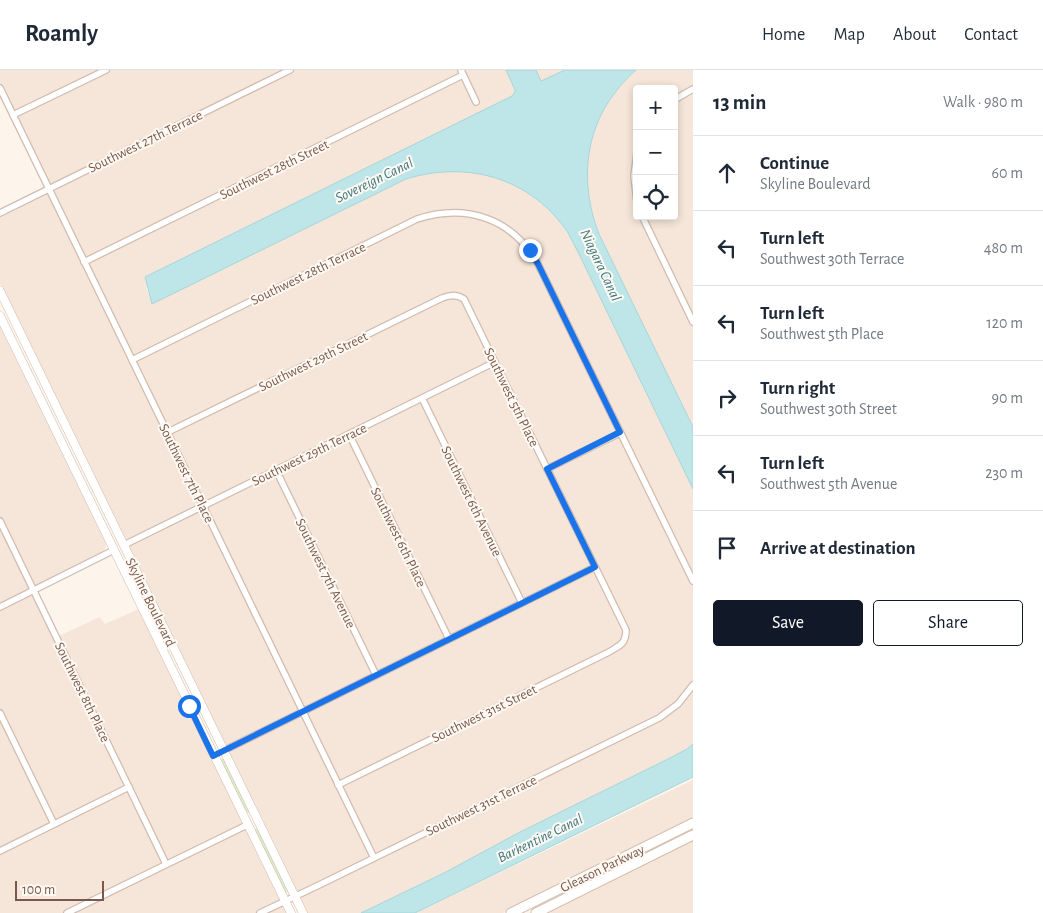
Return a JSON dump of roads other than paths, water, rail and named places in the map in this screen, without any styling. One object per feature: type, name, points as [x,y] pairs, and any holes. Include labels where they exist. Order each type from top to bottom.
[{"type":"main road","name":"Gleason Parkway","points":[[511,913],[693,823]]},
{"type":"main road","name":"Gleason Parkway","points":[[536,913],[693,836]]},
{"type":"street","points":[[13,115],[106,70]]},
{"type":"street","name":"Southwest 27th Terrace","points":[[0,213],[290,70]]},
{"type":"street","points":[[462,72],[476,102]]},
{"type":"street","name":"Southwest 28th Street","points":[[84,262],[462,72]]},
{"type":"street","name":"Southwest 7th Place","points":[[0,88],[374,858]]},
{"type":"street","points":[[678,98],[693,89]]},
{"type":"street","name":"Southwest 28th Terrace","points":[[132,360],[417,219],[448,212],[472,214],[490,219],[504,226],[518,238],[534,257],[693,582]]},
{"type":"street","points":[[644,220],[693,322]]},
{"type":"street","name":"Skyline Boulevard","points":[[0,291],[303,913]]},
{"type":"street","name":"Southwest 29th Street","points":[[168,432],[442,298],[449,295],[459,295]]},
{"type":"street","name":"Southwest 5th Place","points":[[459,295],[464,299],[626,630],[626,637]]},
{"type":"street","name":"Skyline Boulevard","points":[[0,316],[291,913]]},
{"type":"street","name":"Southwest 29th Terrace","points":[[124,545],[495,362]]},
{"type":"street","name":"Southwest 6th Avenue","points":[[422,398],[522,603]]},
{"type":"street","points":[[547,469],[620,432]]},
{"type":"street","name":"Southwest 6th Place","points":[[349,434],[449,639]]},
{"type":"street","name":"Southwest 7th Avenue","points":[[276,470],[376,675]]},
{"type":"street","name":"Southwest 8th Place","points":[[0,521],[166,864]]},
{"type":"street","points":[[0,607],[124,545]]},
{"type":"street","points":[[213,756],[595,567]]},
{"type":"street","name":"Southwest 31st Street","points":[[338,785],[609,652],[622,643],[626,637]]},
{"type":"street","name":"Southwest 31st Terrace","points":[[260,913],[659,718],[678,704],[693,685]]},
{"type":"street","points":[[0,714],[54,824]]},
{"type":"street","points":[[0,851],[129,787]]},
{"type":"street","points":[[67,913],[257,820]]},
{"type":"water","points":[[506,70],[536,70],[541,81],[565,70],[636,70],[619,87],[606,105],[597,125],[590,146],[588,189],[599,234],[693,427],[693,489],[568,233],[553,214],[536,199],[517,187],[496,178],[475,173],[452,172],[406,179],[152,304],[145,277],[512,96],[515,90]]},
{"type":"water","name":"Barkentine Canal","points":[[693,744],[693,777],[415,913],[361,913],[666,760]]},
{"type":"water label","name":"Sovereign Canal","points":[[374,180]]},
{"type":"water label","name":"Niagara Canal","points":[[601,265]]}]
